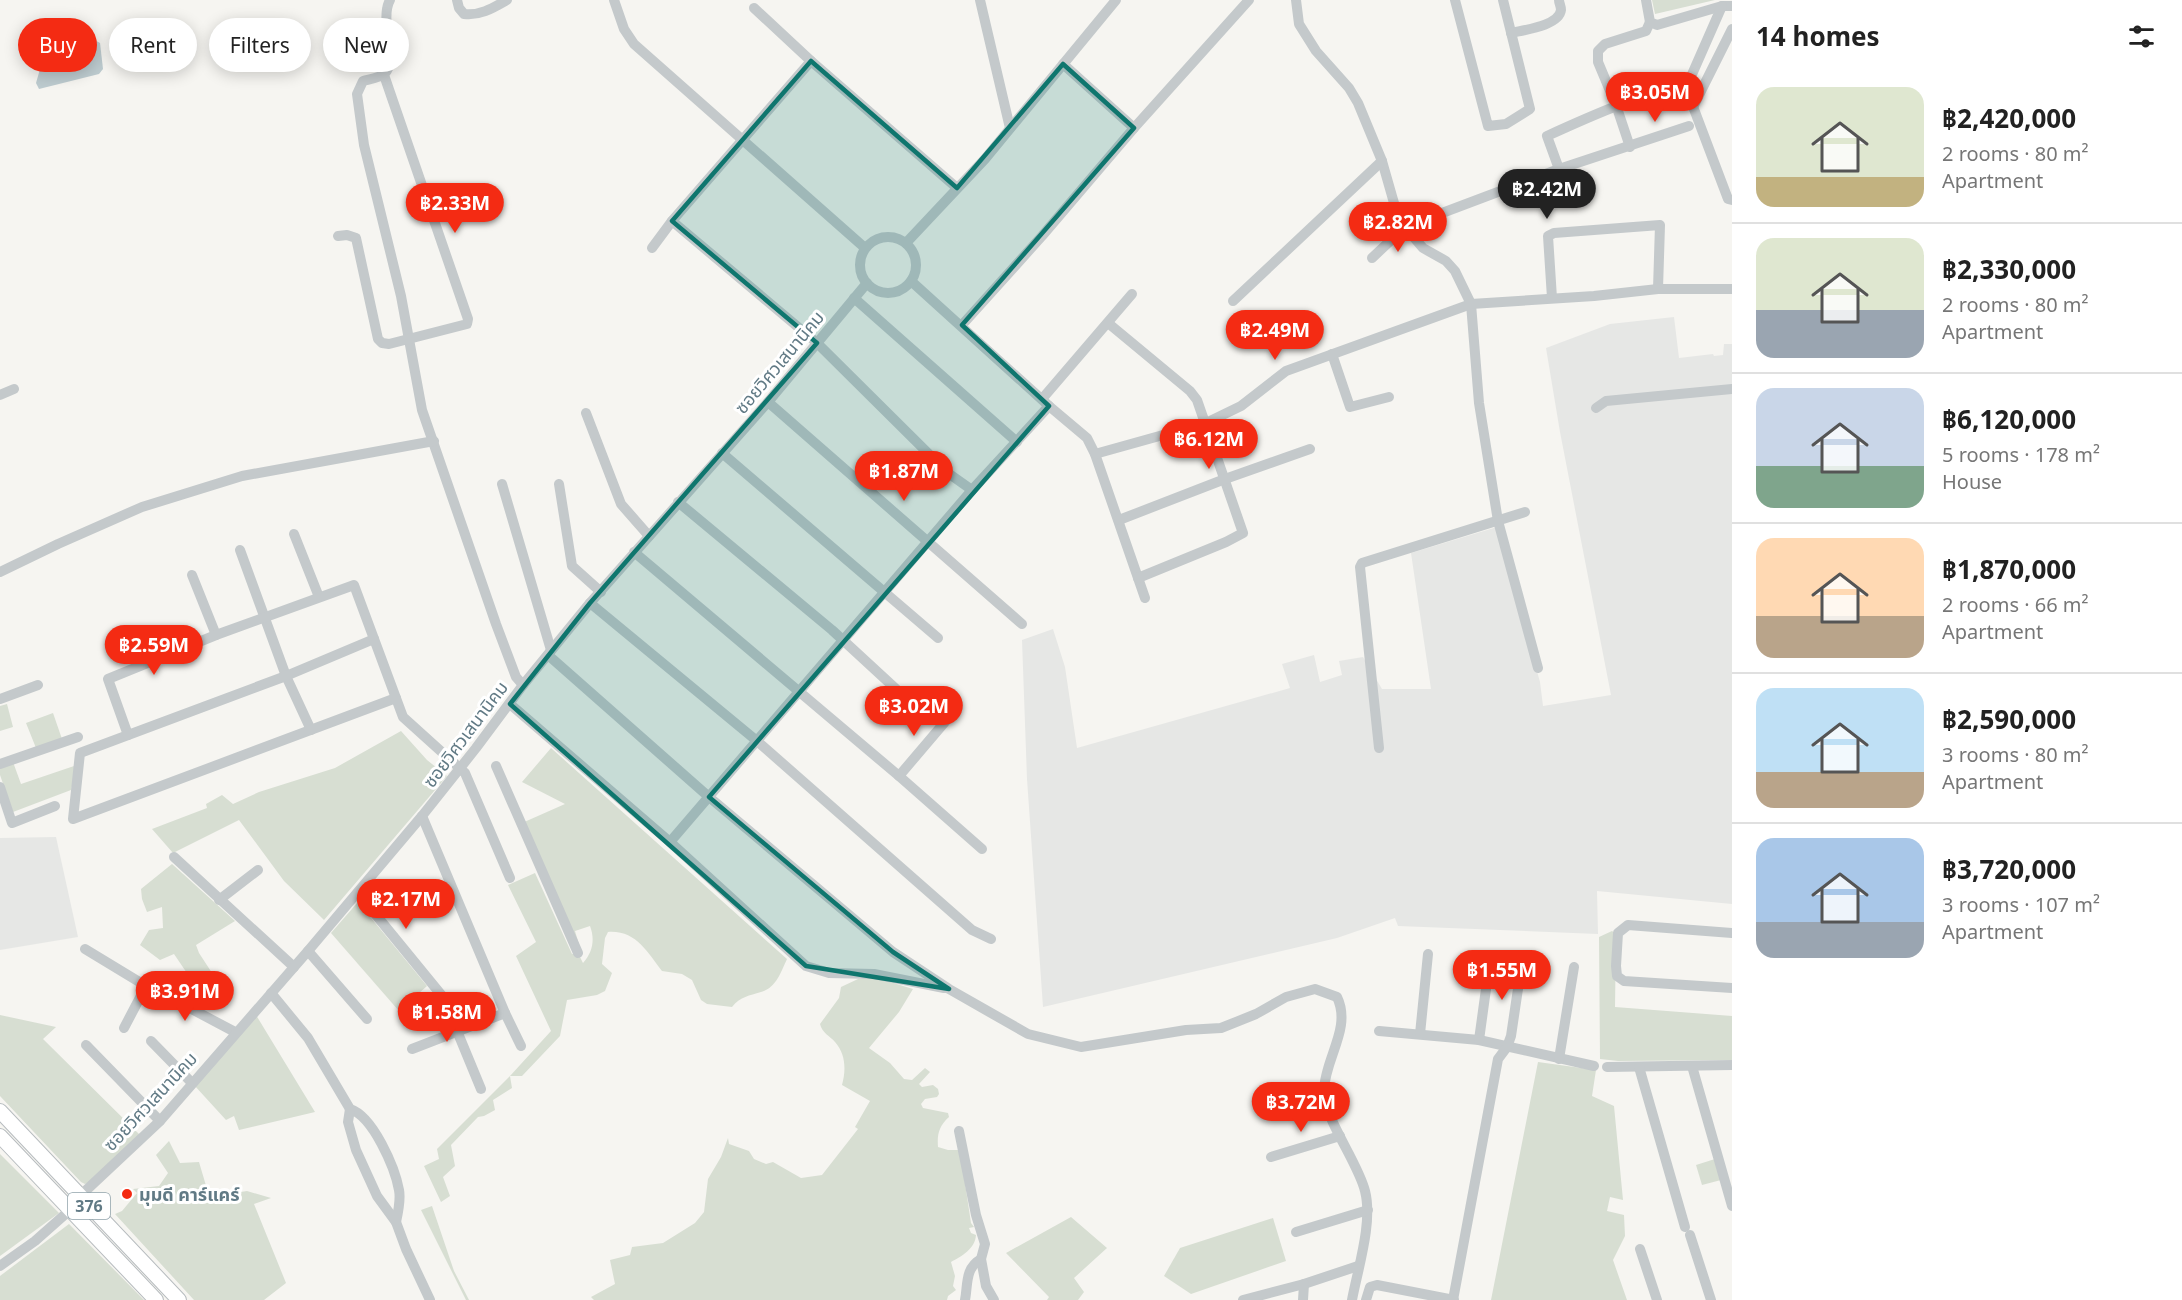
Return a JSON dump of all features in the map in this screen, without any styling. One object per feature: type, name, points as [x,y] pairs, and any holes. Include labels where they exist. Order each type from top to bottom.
[{"type":"main road","name":"376","points":[[0,1111],[179,1300]]},
{"type":"main road","name":"376","points":[[0,1136],[156,1300]]},
{"type":"street","points":[[338,236],[348,235],[356,238],[379,341],[389,344],[468,324],[384,75],[389,64],[390,44],[386,17],[390,0]]},
{"type":"street","points":[[457,0],[464,14],[471,15],[487,11],[507,0]]},
{"type":"street","points":[[614,0],[624,29],[634,44],[865,248]]},
{"type":"street","points":[[980,0],[1011,128]]},
{"type":"street","points":[[906,243],[1011,128],[1116,0]]},
{"type":"street","points":[[962,326],[1134,128],[1250,0]]},
{"type":"street","points":[[1296,0],[1299,24],[1316,51],[1349,88],[1358,103],[1382,161],[1394,203],[1405,227],[1423,248],[1446,261],[1455,271],[1471,304],[1479,403],[1498,521],[1538,668]]},
{"type":"street","points":[[1455,0],[1488,126],[1506,124],[1530,108],[1503,0]]},
{"type":"street","points":[[1510,33],[1553,21],[1561,10],[1559,0]]},
{"type":"street","points":[[1630,147],[1598,62],[1598,51],[1605,44],[1646,30],[1650,22],[1647,0]]},
{"type":"street","points":[[1650,22],[1657,25],[1727,6]]},
{"type":"street","points":[[1727,6],[1686,88],[1728,199],[1732,200]]},
{"type":"street","points":[[754,9],[957,188]]},
{"type":"street","points":[[1693,107],[1732,29]]},
{"type":"street","points":[[652,248],[672,221],[811,61]]},
{"type":"street","points":[[1063,64],[1134,128]]},
{"type":"street","points":[[384,75],[363,81],[357,94],[358,108],[364,145],[401,296],[422,410],[496,624],[516,677],[523,685]]},
{"type":"street","points":[[1559,170],[1547,136],[1616,105],[1654,91],[1688,84]]},
{"type":"street","points":[[1372,258],[1405,227],[1559,170],[1689,126]]},
{"type":"street","points":[[1233,301],[1382,161]]},
{"type":"street","points":[[672,221],[817,343],[948,473],[972,490]]},
{"type":"street","points":[[1552,298],[1548,236],[1554,232],[1659,225],[1658,289]]},
{"type":"street","points":[[889,236],[906,243],[911,249],[916,265],[911,281],[898,291],[890,293],[881,292],[867,283],[860,266],[865,248],[872,242],[889,236]]},
{"type":"street","points":[[911,281],[1045,403],[1087,438],[1119,520],[1145,598]]},
{"type":"street","name":"ซอยวิศวเสนานิคม","points":[[80,1196],[160,1121],[358,893],[423,816],[523,685],[590,603],[768,402],[867,283]]},
{"type":"street","points":[[1095,454],[1206,423],[1241,406],[1286,371],[1471,304],[1594,296],[1658,289],[1732,289]]},
{"type":"street","points":[[670,842],[972,490],[1017,442],[1045,403],[1132,294]]},
{"type":"street","points":[[854,298],[1017,442]]},
{"type":"street","points":[[1108,323],[1197,400],[1241,524],[1242,535],[1138,578]]},
{"type":"street","points":[[1332,354],[1350,407],[1389,397]]},
{"type":"street","points":[[0,395],[14,389]]},
{"type":"street","points":[[1596,408],[1606,401],[1732,389]]},
{"type":"street","points":[[768,402],[1022,624]]},
{"type":"street","points":[[586,413],[621,504],[649,536]]},
{"type":"street","points":[[0,572],[142,507],[242,476],[434,441]]},
{"type":"street","points":[[1119,520],[1310,449]]},
{"type":"street","points":[[722,453],[938,638]]},
{"type":"street","points":[[502,484],[550,653],[710,797],[893,952],[949,989],[1028,1034],[1081,1047],[1186,1030],[1221,1028],[1256,1014],[1286,997],[1316,989],[1337,997],[1342,1008],[1340,1034],[1329,1062],[1324,1091],[1340,1136],[1365,1191],[1368,1210],[1352,1300]]},
{"type":"street","points":[[559,484],[572,566],[601,592]]},
{"type":"street","points":[[678,502],[844,640],[909,701]]},
{"type":"street","points":[[1379,748],[1360,567],[1362,563],[1525,512]]},
{"type":"street","points":[[294,534],[319,597]]},
{"type":"street","points":[[240,550],[286,676],[310,730]]},
{"type":"street","points":[[634,552],[982,849]]},
{"type":"street","points":[[192,575],[216,635]]},
{"type":"street","points":[[128,735],[108,679],[216,635],[354,585],[403,717],[467,778],[510,878]]},
{"type":"street","points":[[590,603],[757,741],[972,930],[991,939]]},
{"type":"street","points":[[374,639],[286,676],[80,753],[73,819],[396,698]]},
{"type":"street","points":[[0,699],[38,686]]},
{"type":"street","points":[[510,704],[670,842],[806,966],[829,973],[874,974],[949,989]]},
{"type":"street","points":[[899,776],[950,716]]},
{"type":"street","points":[[0,764],[78,737]]},
{"type":"street","points":[[496,766],[578,953]]},
{"type":"street","points":[[0,787],[12,823],[55,806]]},
{"type":"street","points":[[423,816],[521,1046]]},
{"type":"street","points":[[174,857],[294,967]]},
{"type":"street","points":[[219,900],[258,870]]},
{"type":"street","points":[[358,893],[443,997],[481,1089]]},
{"type":"street","points":[[1732,933],[1628,925],[1618,933],[1616,966],[1617,976],[1623,981],[1732,988]]},
{"type":"street","points":[[85,949],[146,986],[235,1032]]},
{"type":"street","points":[[308,951],[368,1019]]},
{"type":"street","points":[[1420,1034],[1428,954]]},
{"type":"street","points":[[1479,1040],[1490,960]]},
{"type":"street","points":[[1366,1300],[1370,1287],[1377,1285],[1454,1300],[1498,1059],[1507,1047],[1510,1036],[1522,962]]},
{"type":"street","points":[[1559,1059],[1574,967]]},
{"type":"street","points":[[124,1028],[146,986]]},
{"type":"street","points":[[271,993],[308,1038],[350,1109],[358,1112],[379,1140],[392,1166],[400,1193],[396,1222]]},
{"type":"street","points":[[412,1049],[505,1013]]},
{"type":"street","points":[[1379,1031],[1479,1040],[1594,1066]]},
{"type":"street","points":[[151,1041],[192,1083]]},
{"type":"street","points":[[86,1045],[160,1121]]},
{"type":"street","points":[[1607,1067],[1732,1065]]},
{"type":"street","points":[[1692,1066],[1732,1206]]},
{"type":"street","points":[[1639,1067],[1688,1231],[1712,1300]]},
{"type":"street","points":[[350,1109],[348,1122],[356,1150],[377,1196],[396,1222],[430,1300]]},
{"type":"street","points":[[959,1131],[976,1215],[985,1244],[981,1259],[986,1286],[994,1300]]},
{"type":"street","points":[[1271,1156],[1340,1136]]},
{"type":"street","points":[[0,1266],[70,1210]]},
{"type":"street","points":[[1296,1232],[1368,1210]]},
{"type":"street","points":[[1640,1249],[1657,1300]]},
{"type":"street","points":[[965,1300],[969,1272],[974,1263],[981,1259]]},
{"type":"street","points":[[1243,1300],[1304,1284],[1358,1266]]},
{"type":"street","points":[[1302,1300],[1304,1284]]},
{"type":"highlighted area","points":[[811,61],[957,188],[1063,64],[1134,128],[962,325],[1049,406],[709,797],[893,952],[949,989],[806,966],[510,704],[590,603],[817,343],[672,221]]},
{"type":"shaded area","points":[[1652,0],[1715,0],[1655,14]]},
{"type":"shaded area","points":[[97,41],[100,43],[103,69],[99,74],[39,89],[36,83],[39,72],[97,72]]},
{"type":"shaded area","points":[[1674,317],[1679,358],[1723,355],[1724,344],[1732,344],[1732,904],[1597,891],[1598,934],[1398,926],[1395,918],[1337,938],[1043,1007],[1027,779],[1022,640],[1053,629],[1065,667],[1077,748],[1290,688],[1282,664],[1314,655],[1320,682],[1342,675],[1339,661],[1363,657],[1382,689],[1431,689],[1411,553],[1497,527],[1540,682],[1543,706],[1611,695],[1546,348],[1610,324]]},
{"type":"shaded area","points":[[7,704],[13,727],[0,731],[0,706]]},
{"type":"shaded area","points":[[53,713],[62,739],[36,748],[26,723]]},
{"type":"shaded area","points":[[401,731],[427,760],[447,776],[324,920],[284,881],[239,820],[173,853],[152,829],[207,808],[206,804],[222,795],[233,804],[259,792],[335,768]]},
{"type":"shaded area","points":[[551,748],[787,959],[777,979],[766,990],[742,998],[732,1007],[707,1004],[701,1000],[692,980],[682,974],[662,971],[646,950],[633,938],[618,932],[608,932],[605,938],[602,964],[612,973],[605,991],[597,995],[567,1000],[560,1036],[522,1076],[510,1076],[551,1031],[516,956],[536,942],[508,885],[535,873],[572,954],[578,953],[522,823],[565,804],[522,782]],"holes":[[[590,926],[592,945],[583,963],[578,953],[581,951],[575,931]]]},
{"type":"shaded area","points":[[13,762],[21,784],[77,765],[71,790],[13,812],[0,775],[0,767]]},
{"type":"shaded area","points":[[56,837],[78,937],[0,950],[0,838]]},
{"type":"shaded area","points":[[172,864],[235,921],[196,945],[214,976],[209,985],[205,982],[193,982],[174,954],[160,960],[140,945],[149,930],[163,928],[162,907],[147,912],[141,889]]},
{"type":"shaded area","points":[[358,902],[427,986],[399,1011],[331,933]]},
{"type":"shaded area","points":[[1612,931],[1616,934],[1615,1007],[1732,1016],[1732,1060],[1618,1061],[1600,1059],[1599,937]]},
{"type":"shaded area","points":[[874,977],[913,989],[899,1012],[869,1048],[890,1063],[904,1079],[912,1080],[925,1068],[930,1072],[919,1084],[922,1087],[933,1085],[938,1089],[939,1094],[937,1097],[925,1099],[921,1104],[923,1108],[948,1113],[949,1117],[939,1130],[938,1147],[960,1150],[971,1223],[974,1227],[969,1228],[971,1233],[976,1235],[971,1248],[951,1262],[955,1276],[953,1286],[956,1290],[948,1296],[947,1300],[594,1300],[591,1297],[615,1284],[610,1260],[630,1255],[632,1247],[663,1243],[695,1223],[704,1212],[708,1179],[721,1157],[728,1138],[729,1144],[749,1151],[754,1159],[766,1164],[773,1162],[801,1178],[822,1175],[858,1129],[855,1127],[870,1101],[842,1085],[843,1057],[839,1047],[822,1030],[820,1024],[839,998],[841,987],[858,979]]},
{"type":"shaded area","points":[[0,1015],[56,1027],[43,1039],[140,1135],[90,1182],[85,1184],[81,1182],[0,1096]]},
{"type":"shaded area","points":[[256,1015],[315,1112],[239,1130],[234,1116],[226,1120],[194,1085]]},
{"type":"shaded area","points":[[1538,1062],[1596,1070],[1592,1096],[1614,1106],[1623,1200],[1610,1197],[1607,1211],[1624,1215],[1625,1236],[1613,1260],[1627,1300],[1491,1300]]},
{"type":"shaded area","points":[[510,1076],[512,1088],[493,1100],[495,1110],[478,1117],[451,1145],[455,1166],[443,1177],[450,1196],[441,1202],[424,1166],[439,1159],[437,1149]]},
{"type":"shaded area","points":[[169,1141],[180,1163],[199,1162],[207,1189],[189,1193],[190,1200],[247,1191],[271,1198],[254,1204],[286,1283],[264,1300],[194,1300],[115,1214],[122,1211],[137,1193],[133,1189],[159,1186],[168,1173],[156,1155]]},
{"type":"shaded area","points":[[0,1154],[59,1213],[0,1256]]},
{"type":"shaded area","points":[[1715,1159],[1721,1180],[1702,1185],[1696,1165]]},
{"type":"shaded area","points":[[432,1206],[454,1271],[469,1300],[466,1300],[421,1210]]},
{"type":"shaded area","points":[[1071,1217],[1107,1248],[1074,1278],[1084,1292],[1078,1300],[1047,1300],[1049,1297],[1006,1253]]},
{"type":"shaded area","points":[[1273,1218],[1286,1261],[1191,1294],[1164,1276],[1180,1248]]},
{"type":"shaded area","points":[[69,1224],[144,1300],[0,1300],[0,1276]]},
{"type":"place","name":"มุมดี คาร์แคร์","points":[[127,1194]]}]
